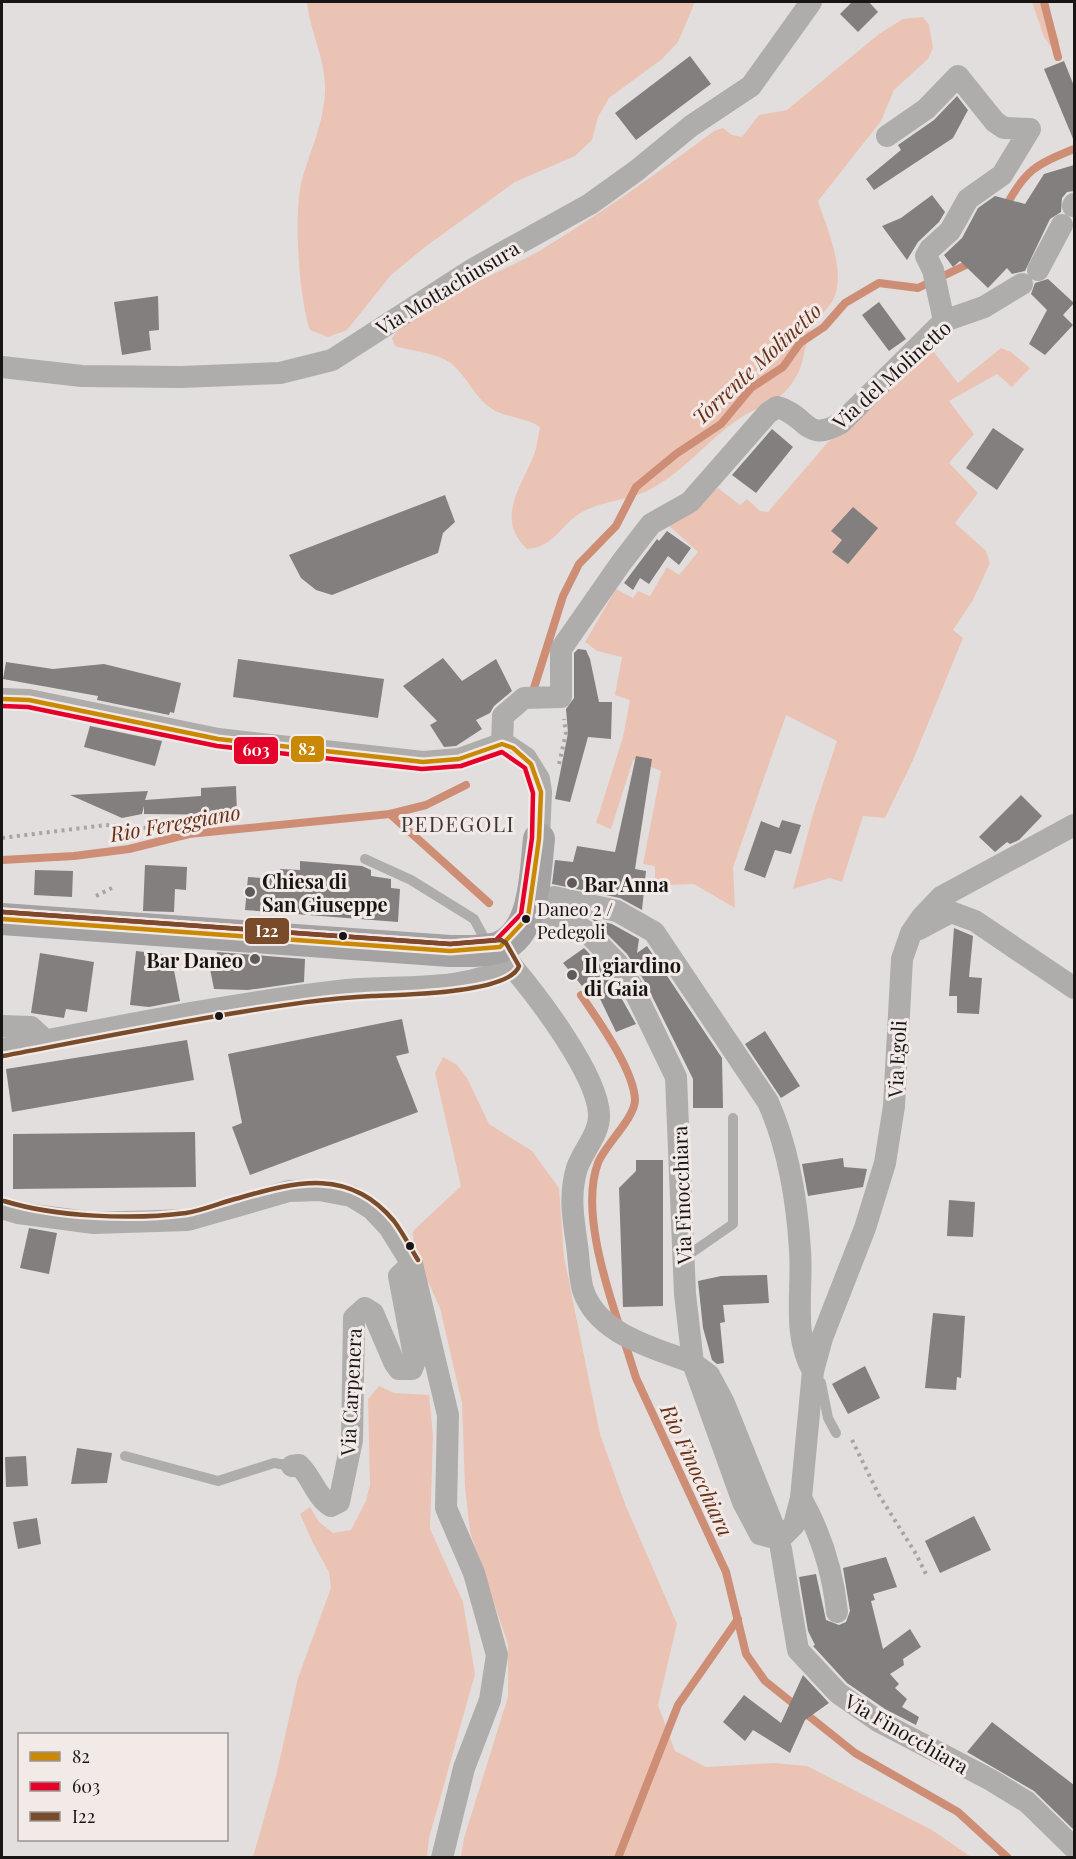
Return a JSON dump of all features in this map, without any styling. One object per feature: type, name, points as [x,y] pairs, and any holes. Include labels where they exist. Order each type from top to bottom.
[{"type":"street","name":"Via Mottachiusura","points":[[2,367],[82,376],[181,377],[280,373],[332,360],[473,269],[590,204],[636,171],[691,126],[751,86],[811,2]]},
{"type":"street","points":[[887,136],[926,109],[958,76],[995,122],[1004,128],[1030,129],[1002,175],[968,199],[950,231],[930,249],[926,256],[933,270],[944,321]]},
{"type":"street","name":"Via del Molinetto","points":[[561,697],[561,648],[651,524],[690,502],[768,413],[777,407],[789,410],[819,432],[841,423],[944,321],[984,307],[1030,277],[1070,212]]},
{"type":"street","points":[[502,744],[503,716],[524,698],[561,697]]},
{"type":"street","points":[[2,699],[29,700],[218,739],[423,762],[459,759],[502,744],[520,752],[536,771],[541,792],[528,917],[501,954],[493,976],[423,987],[349,990],[232,1006],[2,1049]]},
{"type":"street","name":"Via Egoli","points":[[704,1395],[743,1502],[760,1534],[775,1538],[788,1532],[794,1525],[801,1498],[814,1367],[822,1338],[865,1228],[885,1163],[894,1106],[902,959],[911,933],[941,897],[1074,825]]},
{"type":"street","name":"Via Egoli","points":[[575,924],[553,901],[554,897],[617,911],[654,932],[768,1102],[779,1126],[798,1224],[800,1341],[814,1367]]},
{"type":"street","points":[[911,933],[951,912],[975,921],[1074,988]]},
{"type":"street","name":"Via Finocchiara","points":[[528,917],[559,917],[575,924],[587,932],[617,963],[633,988],[676,1077],[684,1258],[684,1359],[704,1395]]},
{"type":"street","points":[[2,920],[501,954],[534,995],[589,1078],[595,1092],[599,1116],[598,1126],[577,1167],[571,1201],[583,1289],[594,1312],[610,1328],[684,1359],[709,1375],[724,1403],[773,1525]]},
{"type":"street","points":[[2,1026],[31,1027],[45,1040]]},
{"type":"street","points":[[2,1208],[18,1213],[94,1223],[188,1220],[289,1191],[320,1190],[351,1196],[372,1209],[389,1227],[412,1264],[448,1415],[446,1508],[474,1573],[497,1655],[490,1700],[464,1767],[442,1857]]},
{"type":"street","name":"Via Carpenera","points":[[292,1466],[299,1465],[304,1470],[325,1503],[331,1506],[339,1502],[352,1440],[354,1318],[365,1308],[373,1313],[394,1362],[399,1369],[412,1369],[415,1361],[399,1276],[412,1264]]},
{"type":"street","points":[[801,1498],[810,1514],[829,1570],[837,1612]]},
{"type":"street","name":"Via Finocchiara","points":[[781,1549],[798,1650],[838,1693],[878,1721],[991,1779],[1027,1802],[1074,1848]]},
{"type":"lane","points":[[366,859],[411,880],[474,919],[501,954]]},
{"type":"lane","points":[[684,1258],[733,1224],[734,1118]]},
{"type":"lane","points":[[814,1367],[828,1418],[836,1433]]},
{"type":"lane","points":[[125,1456],[218,1481],[274,1463],[292,1466]]},
{"type":"path","points":[[539,824],[562,754],[566,734],[561,697]]},
{"type":"path","points":[[2,838],[106,825],[162,829],[239,820]]},
{"type":"path","points":[[852,1439],[879,1495],[927,1576]]},
{"type":"shaded area","points":[[307,2],[695,2],[678,42],[662,59],[609,98],[598,117],[592,140],[575,156],[515,182],[425,247],[391,275],[347,330],[328,337],[310,330],[303,298],[298,255],[299,194],[319,126],[325,91],[321,57]]},
{"type":"shaded area","points":[[1032,2],[1046,2],[1059,41],[1055,52],[1044,37]]},
{"type":"shaded area","points":[[923,17],[929,25],[933,48],[928,59],[894,90],[881,121],[818,201],[831,238],[838,278],[832,302],[812,327],[801,366],[793,382],[780,396],[728,427],[661,483],[640,494],[586,510],[545,544],[527,549],[518,538],[513,526],[512,515],[518,491],[535,452],[540,427],[492,409],[452,364],[432,355],[395,346],[392,338],[403,326],[439,302],[525,259],[563,236],[714,131],[723,128],[732,135],[742,137],[759,115],[787,110],[879,34],[903,19]]},
{"type":"shaded area","points":[[930,347],[958,383],[1001,348],[1011,352],[1030,368],[1012,387],[997,374],[949,401],[974,434],[949,463],[978,493],[955,523],[986,551],[990,563],[973,600],[953,630],[963,638],[913,760],[885,818],[863,816],[842,882],[830,878],[793,889],[813,814],[837,741],[786,715],[733,867],[735,908],[694,884],[667,885],[655,880],[655,866],[643,864],[661,771],[633,760],[611,829],[596,823],[623,737],[630,700],[615,695],[622,657],[597,651],[585,642],[616,589],[633,598],[638,591],[650,596],[667,567],[679,575],[698,552],[667,524],[718,488],[740,505],[747,499],[760,511],[768,512],[828,442],[849,428]]},
{"type":"shaded area","points":[[443,1057],[457,1065],[467,1078],[489,1124],[532,1151],[559,1188],[564,1257],[600,1434],[625,1504],[677,1624],[658,1705],[675,1751],[706,1767],[774,1763],[807,1766],[932,1830],[971,1857],[461,1857],[464,1838],[508,1697],[508,1644],[470,1532],[465,1487],[462,1403],[440,1308],[414,1250],[413,1231],[461,1186],[435,1073]]},
{"type":"shaded area","points":[[379,1386],[394,1393],[429,1395],[433,1436],[430,1529],[463,1602],[475,1674],[429,1838],[427,1857],[253,1857],[276,1776],[298,1678],[331,1588],[329,1572],[300,1514],[310,1507],[319,1522],[333,1533],[351,1530],[366,1501],[370,1485],[368,1399]]},
{"type":"building","points":[[852,2],[869,2],[878,12],[858,32],[840,14]]},
{"type":"building","points":[[690,56],[711,84],[636,140],[615,113]]},
{"type":"building","points":[[1064,61],[1074,86],[1074,141],[1044,69]]},
{"type":"building","points":[[957,96],[968,110],[953,138],[874,190],[866,179],[901,150],[898,145],[934,120]]},
{"type":"building","points":[[1074,165],[1074,191],[1067,192],[1062,198],[1061,212],[1050,219],[1025,271],[1012,274],[1007,268],[988,288],[960,261],[953,267],[944,255],[962,238],[978,208],[995,196],[1025,204],[1044,174]]},
{"type":"building","points":[[932,195],[945,212],[939,222],[918,242],[907,260],[882,226],[901,218]]},
{"type":"building","points":[[1048,279],[1074,303],[1063,315],[1073,325],[1045,355],[1029,344],[1047,310],[1031,294],[1035,283]]},
{"type":"building","points":[[158,296],[159,330],[149,331],[151,350],[122,355],[114,302]]},
{"type":"building","points":[[879,302],[906,339],[889,351],[862,315]]},
{"type":"building","points":[[993,428],[1024,449],[997,490],[966,468]]},
{"type":"building","points":[[772,429],[793,447],[756,493],[732,475]]},
{"type":"building","points":[[445,495],[455,522],[443,533],[438,553],[332,595],[316,590],[301,578],[289,555]]},
{"type":"building","points":[[853,507],[878,528],[848,564],[832,552],[842,540],[831,531]]},
{"type":"building","points":[[667,531],[691,548],[679,565],[668,556],[649,584],[640,578],[633,590],[624,583],[657,539],[659,541]]},
{"type":"building","points":[[578,649],[586,650],[590,659],[599,702],[612,702],[611,739],[588,737],[570,802],[555,799],[568,733],[566,709],[574,698],[574,653]]},
{"type":"building","points":[[443,658],[462,681],[496,659],[512,691],[494,706],[490,713],[476,720],[482,729],[456,746],[444,747],[430,725],[437,721],[403,686]]},
{"type":"building","points":[[238,659],[384,679],[378,718],[233,697]]},
{"type":"building","points":[[6,662],[53,669],[104,664],[181,683],[174,713],[170,712],[169,715],[97,700],[98,696],[3,679]]},
{"type":"building","points":[[90,726],[162,741],[155,766],[84,747]]},
{"type":"building","points":[[636,756],[652,759],[635,869],[646,871],[642,910],[620,898],[552,884],[555,860],[573,862],[577,846],[615,852]]},
{"type":"building","points":[[236,786],[237,815],[144,814],[144,806],[142,814],[122,818],[70,795],[148,791],[145,800],[201,796],[201,788]]},
{"type":"building","points":[[1021,795],[1042,816],[1019,840],[1010,844],[1007,842],[995,852],[979,837]]},
{"type":"building","points":[[782,820],[801,825],[791,854],[775,850],[765,878],[744,870],[761,821],[779,828]]},
{"type":"building","points":[[300,861],[362,866],[371,870],[371,876],[391,879],[391,888],[400,889],[398,922],[245,910],[248,877],[280,879],[280,869],[300,870]]},
{"type":"building","points":[[145,865],[187,867],[186,890],[175,889],[174,912],[143,911]]},
{"type":"building","points":[[35,870],[73,871],[72,897],[34,895]]},
{"type":"building","points":[[592,919],[612,924],[639,939],[637,953],[647,946],[722,1058],[723,1108],[693,1108],[693,1079],[645,982],[627,954]]},
{"type":"building","points":[[954,928],[973,936],[969,977],[982,978],[979,1014],[957,1013],[957,996],[949,996]]},
{"type":"building","points":[[584,948],[606,971],[636,1024],[616,1032],[591,980],[582,986],[563,963]]},
{"type":"building","points":[[136,951],[171,955],[180,1001],[149,1007],[130,1005]]},
{"type":"building","points":[[217,952],[305,959],[304,982],[248,990],[214,989],[208,959],[216,960]]},
{"type":"building","points":[[40,953],[94,962],[87,1012],[66,1009],[64,1018],[31,1013]]},
{"type":"building","points":[[402,1019],[409,1053],[396,1056],[418,1112],[250,1175],[232,1127],[242,1123],[228,1054]]},
{"type":"building","points":[[765,1031],[800,1086],[781,1098],[745,1044]]},
{"type":"building","points":[[187,1040],[194,1080],[12,1112],[6,1069]]},
{"type":"building","points":[[195,1132],[196,1187],[13,1189],[13,1134]]},
{"type":"building","points":[[843,1158],[844,1167],[867,1169],[863,1187],[808,1196],[802,1164]]},
{"type":"building","points":[[636,1160],[663,1160],[663,1306],[623,1307],[619,1188],[636,1171]]},
{"type":"building","points":[[949,1200],[975,1202],[973,1237],[947,1236]]},
{"type":"building","points":[[29,1228],[57,1233],[49,1274],[20,1268]]},
{"type":"building","points":[[767,1275],[769,1303],[723,1305],[725,1322],[720,1323],[724,1363],[717,1364],[712,1360],[703,1328],[698,1281],[721,1276]]},
{"type":"building","points":[[933,1313],[965,1316],[961,1378],[957,1377],[956,1390],[925,1388]]},
{"type":"building","points":[[865,1366],[880,1398],[848,1414],[832,1384]]},
{"type":"building","points":[[77,1448],[112,1453],[107,1483],[71,1484]]},
{"type":"building","points":[[26,1456],[28,1486],[6,1487],[5,1457]]},
{"type":"building","points":[[974,1516],[991,1550],[940,1573],[925,1541]]},
{"type":"building","points":[[37,1518],[41,1544],[18,1549],[13,1522]]},
{"type":"building","points":[[886,1557],[897,1587],[873,1594],[875,1600],[871,1601],[883,1649],[910,1629],[921,1647],[903,1659],[904,1665],[890,1674],[899,1684],[895,1688],[907,1699],[902,1707],[919,1717],[916,1725],[885,1709],[847,1683],[813,1646],[815,1645],[808,1631],[799,1577],[816,1574],[826,1620],[839,1625],[846,1622],[850,1611],[843,1568]]},
{"type":"building","points":[[803,1675],[829,1703],[805,1720],[790,1753],[753,1730],[745,1741],[723,1722],[744,1695],[781,1723]]},
{"type":"building","points":[[992,1722],[1074,1785],[1074,1830],[1034,1791],[967,1752]]},
{"type":"waterway","points":[[1044,2],[1058,57]]},
{"type":"waterway","name":"Torrente Molinetto","points":[[1005,208],[1019,185],[1032,170],[1074,149]]},
{"type":"waterway","name":"Torrente Molinetto","points":[[534,688],[563,596],[579,564],[616,526],[636,487],[676,454],[721,424],[751,388],[783,367],[800,343],[824,327],[845,303],[879,283],[918,288],[966,265],[971,260]]},
{"type":"waterway","name":"Rio Fereggiano","points":[[2,860],[74,856],[129,849],[189,834],[390,814],[426,805],[466,785]]},
{"type":"waterway","name":"Rio Finocchiara","points":[[390,814],[489,903]]},
{"type":"waterway","name":"Rio Finocchiara","points":[[581,995],[622,1060],[629,1074],[635,1100],[630,1115],[601,1156],[593,1181],[593,1223],[607,1288],[619,1325]]},
{"type":"waterway","name":"Rio Finocchiara","points":[[624,1340],[636,1378],[726,1572],[746,1654],[765,1681],[855,1753],[958,1812],[1008,1858]]},
{"type":"waterway","points":[[618,1858],[678,1705],[738,1619]]},
{"type":"transit line","name":"82","points":[[2,699],[29,700],[218,739],[423,762],[459,759],[502,744],[513,748],[531,764],[541,792],[539,839],[528,917],[500,947],[450,951],[2,919]]},
{"type":"transit line","name":"603","points":[[2,706],[28,707],[217,746],[422,769],[461,766],[502,752],[525,768],[533,793],[532,838],[521,914],[496,940],[450,944],[3,912]]},
{"type":"transit line","name":"I22","points":[[3,912],[450,944],[501,940],[506,943],[519,966],[511,975],[475,988],[290,1004],[3,1056]]},
{"type":"transit line","name":"I22","points":[[4,1201],[70,1214],[165,1215],[193,1212],[282,1187],[322,1183],[341,1186],[377,1204],[394,1221],[418,1260]]},
{"type":"place","name":"Bar Anna","points":[[572,883]]},
{"type":"place","name":"Chiesa di San Giuseppe","points":[[250,892]]},
{"type":"place","name":"Daneo 2 / Pedegoli","points":[[526,919]]},
{"type":"place","name":"Bar Daneo","points":[[255,959]]},
{"type":"place","name":"Il giardino di Gaia","points":[[572,975]]},
{"type":"district","name":"PEDEGOLI","points":[[458,823]]}]
